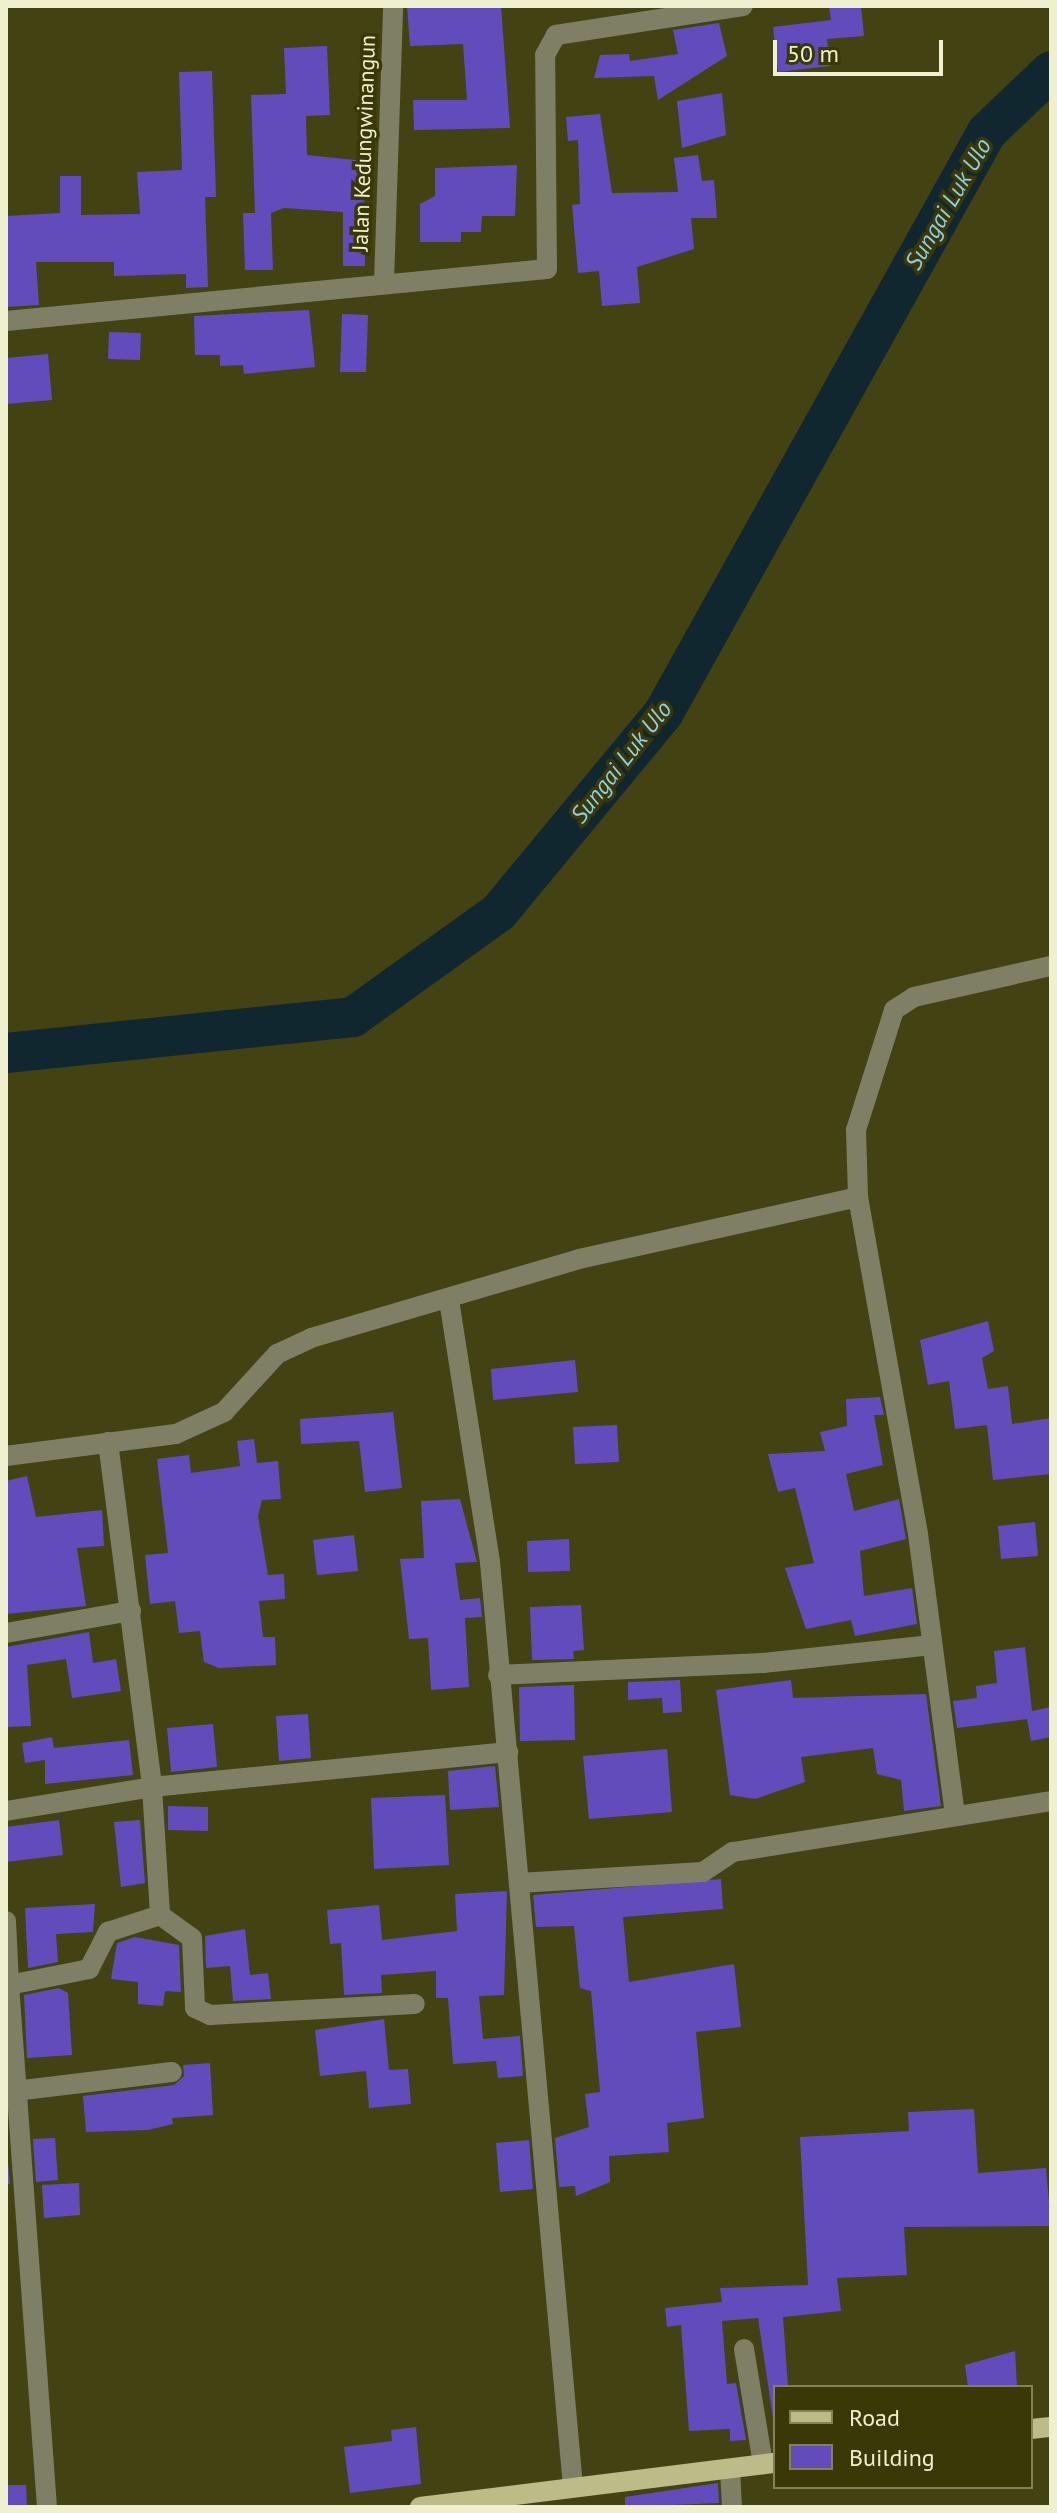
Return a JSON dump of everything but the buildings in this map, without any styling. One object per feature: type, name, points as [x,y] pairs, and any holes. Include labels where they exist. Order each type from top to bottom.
[{"type":"main road","points":[[420,2507],[769,2464]]},
{"type":"street","name":"Jalan Kedungwinangun","points":[[384,282],[393,6]]},
{"type":"street","points":[[6,321],[551,265],[545,55],[556,35],[743,6]]},
{"type":"street","points":[[955,1816],[932,1645],[858,1197],[856,1130],[894,1010],[914,997],[1051,966]]},
{"type":"street","points":[[6,1456],[176,1434],[224,1412],[277,1354],[579,1259],[858,1197]]},
{"type":"street","points":[[449,1300],[484,1518],[508,1752],[573,2486]]},
{"type":"street","points":[[108,1442],[152,1787],[160,1900],[192,1938],[191,2000],[200,2012],[415,2004]]},
{"type":"street","points":[[6,1633],[131,1611]]},
{"type":"street","points":[[498,1675],[763,1663],[932,1645]]},
{"type":"street","points":[[6,1811],[152,1787],[508,1752]]},
{"type":"street","points":[[519,1883],[703,1872],[733,1852],[1051,1801]]},
{"type":"street","points":[[9,1985],[89,1969],[108,1932],[160,1900]]},
{"type":"street","points":[[6,1921],[15,2091],[12,2140],[47,2507]]},
{"type":"street","points":[[15,2091],[172,2072]]},
{"type":"street","points":[[744,2349],[769,2464]]},
{"type":"street","points":[[730,2469],[732,2507]]},
{"type":"waterway","name":"Sungai Luk Ulo","points":[[6,1053],[353,1017],[499,912],[663,714],[987,132],[1051,71]]}]
